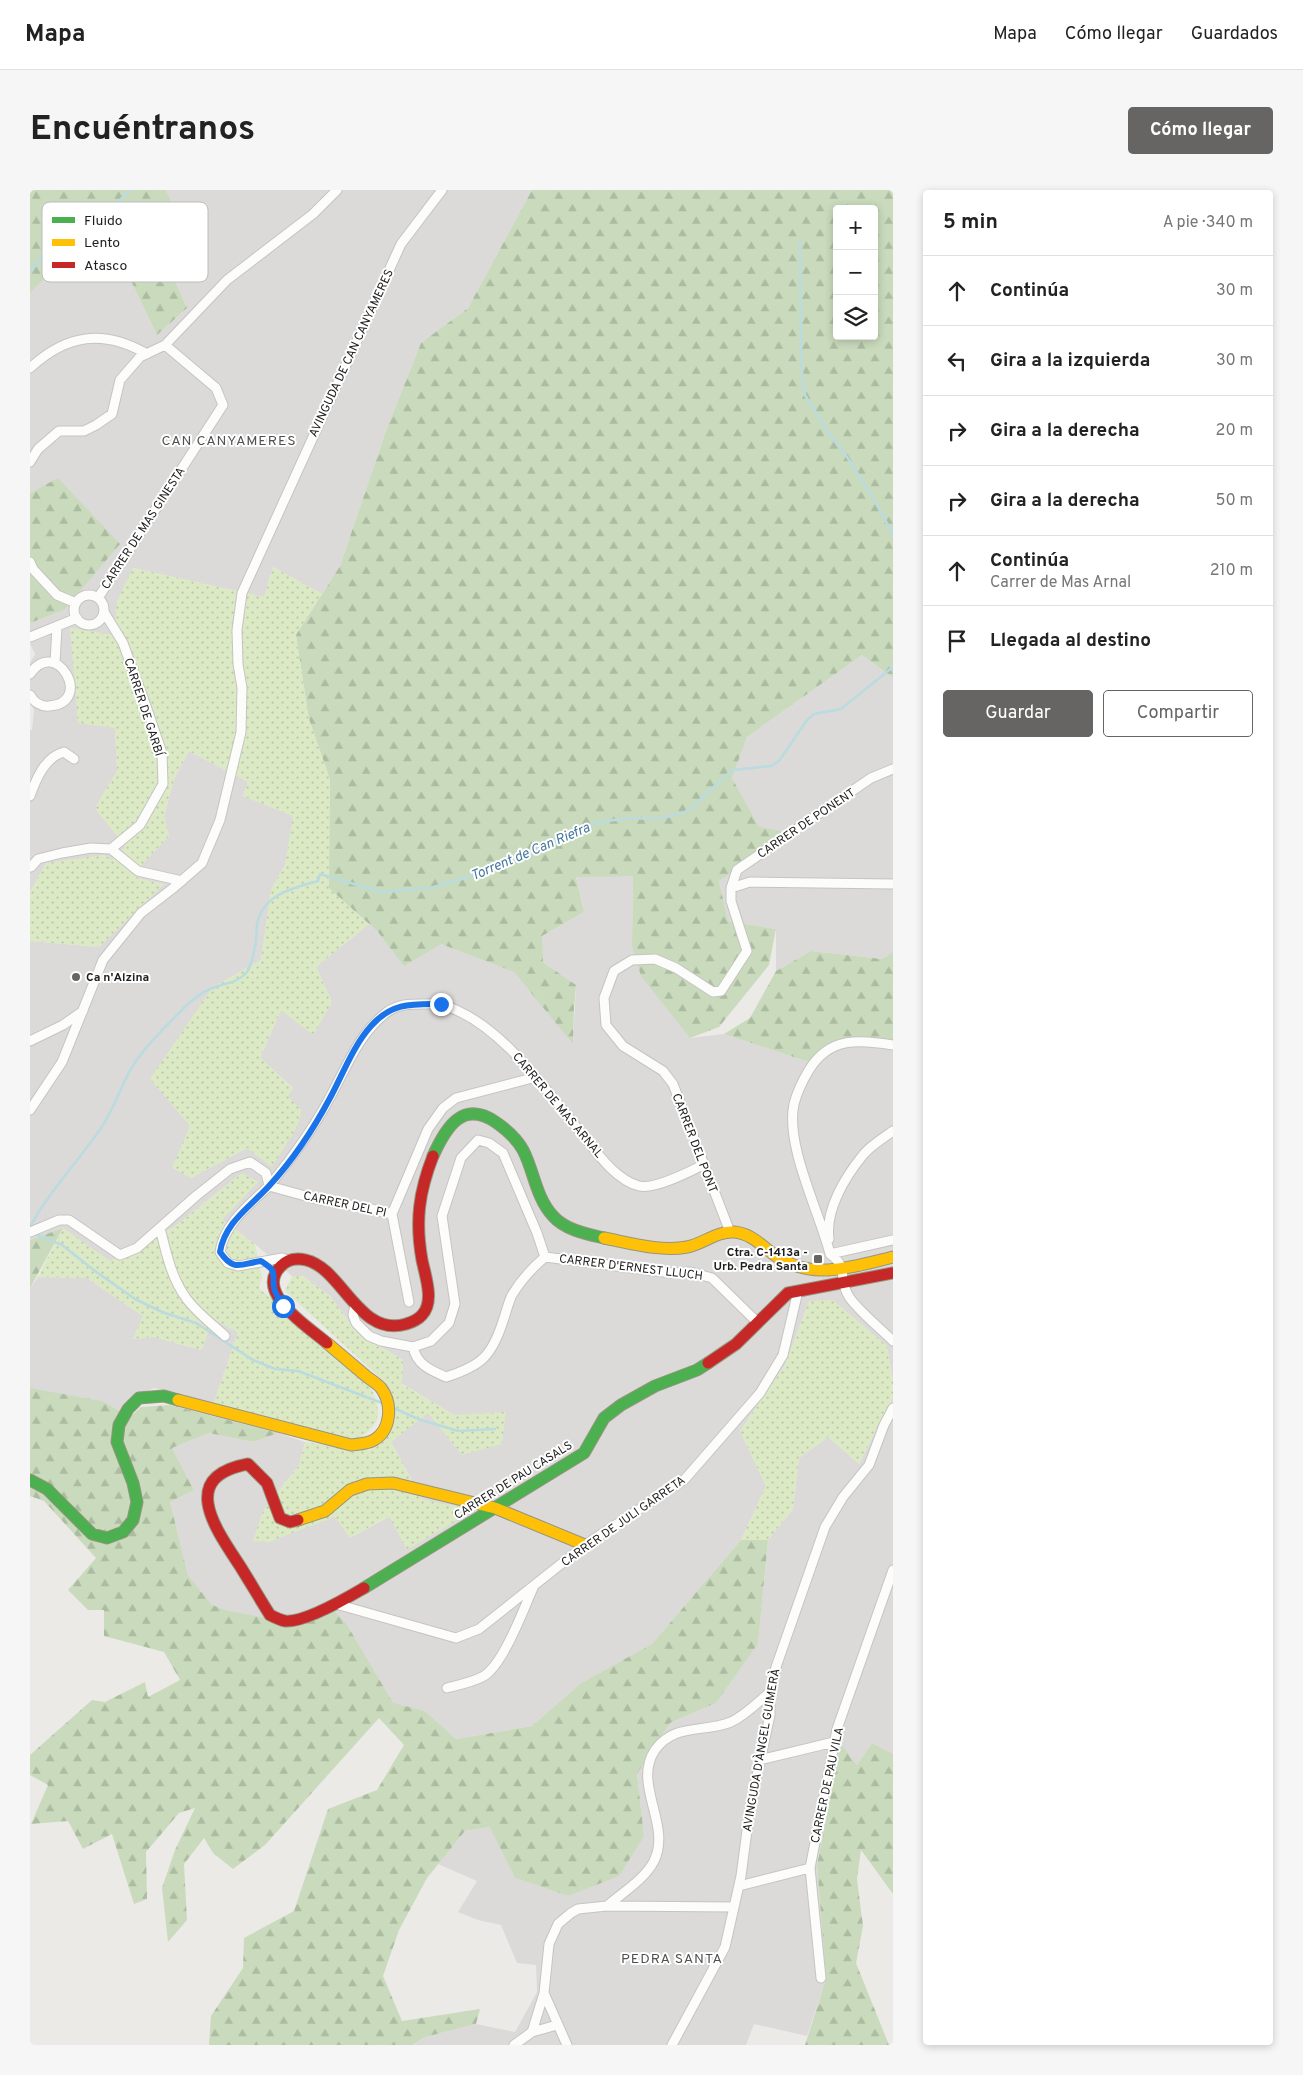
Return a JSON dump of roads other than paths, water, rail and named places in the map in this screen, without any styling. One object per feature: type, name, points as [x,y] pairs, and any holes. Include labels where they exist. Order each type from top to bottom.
[{"type":"main road","points":[[30,1480],[47,1489],[92,1534],[107,1538],[123,1532],[133,1520],[137,1502],[133,1483],[117,1442],[119,1425],[128,1409],[139,1398],[164,1396],[351,1445],[360,1445],[379,1436],[385,1429],[389,1419],[387,1398],[381,1388],[283,1306],[277,1297],[274,1287],[275,1276],[281,1265],[289,1260],[308,1260],[318,1265],[356,1305],[372,1318],[393,1325],[411,1324],[420,1318],[426,1310],[427,1290],[420,1250],[418,1204],[436,1148],[448,1127],[466,1114],[484,1116],[504,1128],[522,1150],[544,1204],[558,1222],[578,1232],[670,1249],[688,1247],[708,1238],[730,1232],[745,1234],[788,1265],[800,1270],[819,1271],[843,1268],[893,1257]]},
{"type":"main road","name":"CARRER DE PAU CASALS","points":[[495,1508],[393,1483],[367,1484],[350,1490],[325,1511],[290,1522],[280,1518],[273,1504],[271,1485],[261,1473],[248,1464],[233,1466],[217,1474],[208,1487],[207,1503],[213,1522],[270,1615],[285,1621],[310,1615],[336,1604],[495,1508],[584,1453],[604,1418],[620,1405],[655,1386],[697,1370],[736,1344],[788,1293],[844,1284],[893,1273]]},
{"type":"main road","points":[[495,1508],[585,1545]]},
{"type":"street","points":[[30,462],[38,448],[59,431],[84,431],[112,414],[120,380],[140,357],[165,345],[227,280],[313,214],[337,190]]},
{"type":"street","name":"AVINGUDA DE CAN CANYAMERES","points":[[30,1110],[62,1062],[103,960],[141,913],[202,863],[220,820],[241,732],[242,688],[238,664],[237,630],[242,593],[401,244],[442,190]]},
{"type":"street","points":[[30,368],[55,348],[77,340],[96,339],[129,344],[147,354]]},
{"type":"street","name":"CARRER DE MAS GINESTA","points":[[98,598],[223,405],[216,388],[165,345]]},
{"type":"street","points":[[30,448],[47,441]]},
{"type":"street","points":[[30,562],[33,569],[57,595],[76,603]]},
{"type":"street","points":[[88,595],[98,598],[102,603],[104,612],[99,621],[94,624],[85,624],[77,618],[75,613],[76,603],[83,596],[88,595]]},
{"type":"street","name":"CARRER DE GARBÍ","points":[[104,612],[123,643],[147,709],[162,753],[163,784],[140,825],[111,849]]},
{"type":"street","points":[[30,637],[77,618]]},
{"type":"street","points":[[55,663],[57,627]]},
{"type":"street","points":[[30,674],[38,666],[45,663],[55,663],[68,675],[70,690],[67,697],[57,705],[38,704],[30,695]]},
{"type":"street","points":[[30,796],[35,780],[55,754],[64,752],[74,759]]},
{"type":"street","name":"CARRER DE PONENT","points":[[731,888],[737,870],[871,778],[893,770]]},
{"type":"street","points":[[30,867],[38,860],[62,853],[92,848],[111,849],[138,871],[182,881]]},
{"type":"street","points":[[731,888],[750,882],[893,884]]},
{"type":"street","name":"CARRER DEL PONT","points":[[730,1232],[673,1084],[663,1071],[623,1046],[606,1025],[604,998],[614,971],[632,960],[655,959],[676,968],[713,992],[721,991],[747,951],[731,901],[731,888]]},
{"type":"street","name":"CARRER DE MAS ARNAL","points":[[269,1186],[302,1146],[352,1054],[371,1025],[389,1011],[404,1004],[441,1004],[461,1012],[486,1028],[517,1054],[593,1148],[621,1178],[641,1187],[671,1180],[703,1165]]},
{"type":"street","points":[[30,1040],[63,1025],[83,1011]]},
{"type":"street","points":[[893,1045],[870,1042],[845,1042],[829,1048],[816,1058],[802,1081],[794,1105],[794,1138],[830,1254],[839,1260],[843,1268],[844,1284],[848,1297],[893,1341]]},
{"type":"street","points":[[392,1214],[428,1129],[443,1108],[456,1098],[536,1077]]},
{"type":"street","points":[[830,1254],[829,1218],[842,1187],[864,1154],[893,1131]]},
{"type":"street","points":[[356,1305],[353,1314],[356,1323],[369,1336],[381,1341],[413,1347],[431,1341],[449,1323],[455,1304],[442,1216],[461,1158],[478,1140],[489,1144],[503,1153],[538,1233],[545,1257],[527,1273],[512,1296],[501,1329],[489,1354],[468,1370],[446,1377],[423,1366],[414,1355],[413,1347]]},
{"type":"street","points":[[30,1232],[59,1220],[69,1220],[120,1255],[137,1248],[230,1169],[250,1162],[266,1173],[269,1186],[241,1212],[222,1238],[220,1252],[228,1263],[238,1266],[282,1258],[289,1260]]},
{"type":"street","name":"CARRER DEL PI","points":[[269,1186],[320,1200],[392,1214],[409,1302]]},
{"type":"street","points":[[160,1228],[172,1271],[186,1297],[203,1317],[225,1336]]},
{"type":"street","points":[[824,1287],[819,1271],[830,1254],[893,1240]]},
{"type":"street","name":"CARRER D'ERNEST LLUCH","points":[[545,1257],[671,1273],[690,1272],[712,1278],[758,1323]]},
{"type":"street","points":[[261,1261],[270,1267],[275,1276]]},
{"type":"street","name":"CARRER DE JULI GARRETA","points":[[336,1604],[456,1638],[479,1629],[585,1545],[685,1479],[760,1393],[782,1355],[798,1291]]},
{"type":"street","name":"AVINGUDA D'ÀNGEL GUIMERÀ","points":[[672,2045],[725,1947],[739,1886],[750,1808],[770,1715],[770,1692],[776,1667],[825,1527],[843,1497],[869,1465],[884,1425],[893,1408]]},
{"type":"street","name":"CARRER DE PAU VILA","points":[[820,1978],[810,1868],[834,1742],[865,1646],[893,1570]]},
{"type":"street","points":[[447,1688],[484,1675],[498,1661],[534,1585]]},
{"type":"street","points":[[607,1906],[648,1870],[654,1860],[658,1847],[658,1832],[648,1779],[648,1768],[656,1749],[672,1735],[680,1731],[720,1725],[732,1721],[770,1692]]},
{"type":"street","points":[[759,1760],[834,1742]]},
{"type":"street","points":[[739,1886],[810,1868]]},
{"type":"street","points":[[532,2032],[544,1993],[549,1944],[558,1924],[571,1913],[578,1909],[607,1906],[734,1907]]},
{"type":"street","points":[[544,1993],[567,2045]]},
{"type":"street","points":[[514,2045],[532,2032],[557,2026]]},
{"type":"waterway","points":[[118,202],[130,190]]},
{"type":"waterway","points":[[800,242],[801,363],[805,395],[825,428],[869,491],[893,534]]},
{"type":"waterway","points":[[30,273],[42,257]]},
{"type":"waterway","name":"Torrent de Can Riefra","points":[[30,1227],[46,1201],[101,1128],[129,1072],[158,1034],[183,1009],[207,990],[235,981],[247,972],[253,957],[260,914],[272,899],[299,886],[318,881],[320,874],[381,892],[430,888],[486,872],[599,822],[622,819],[662,818],[683,813],[695,805],[732,770],[771,766],[779,761],[807,720],[814,714],[841,709],[893,667]]},
{"type":"waterway","points":[[33,1233],[62,1245],[135,1299],[162,1312],[196,1323],[253,1360],[275,1369],[298,1371],[382,1403]]},
{"type":"waterway","points":[[396,1409],[418,1419],[458,1431],[495,1429]]},
{"type":"place","name":"Ca n'Alzina","points":[[76,977]]},
{"type":"place","name":"Ctra. C-1413a - Urb. Pedra Santa","points":[[818,1259]]},
{"type":"district","name":"CAN CANYAMERES","points":[[229,440]]},
{"type":"district","name":"PEDRA SANTA","points":[[672,1958]]}]
